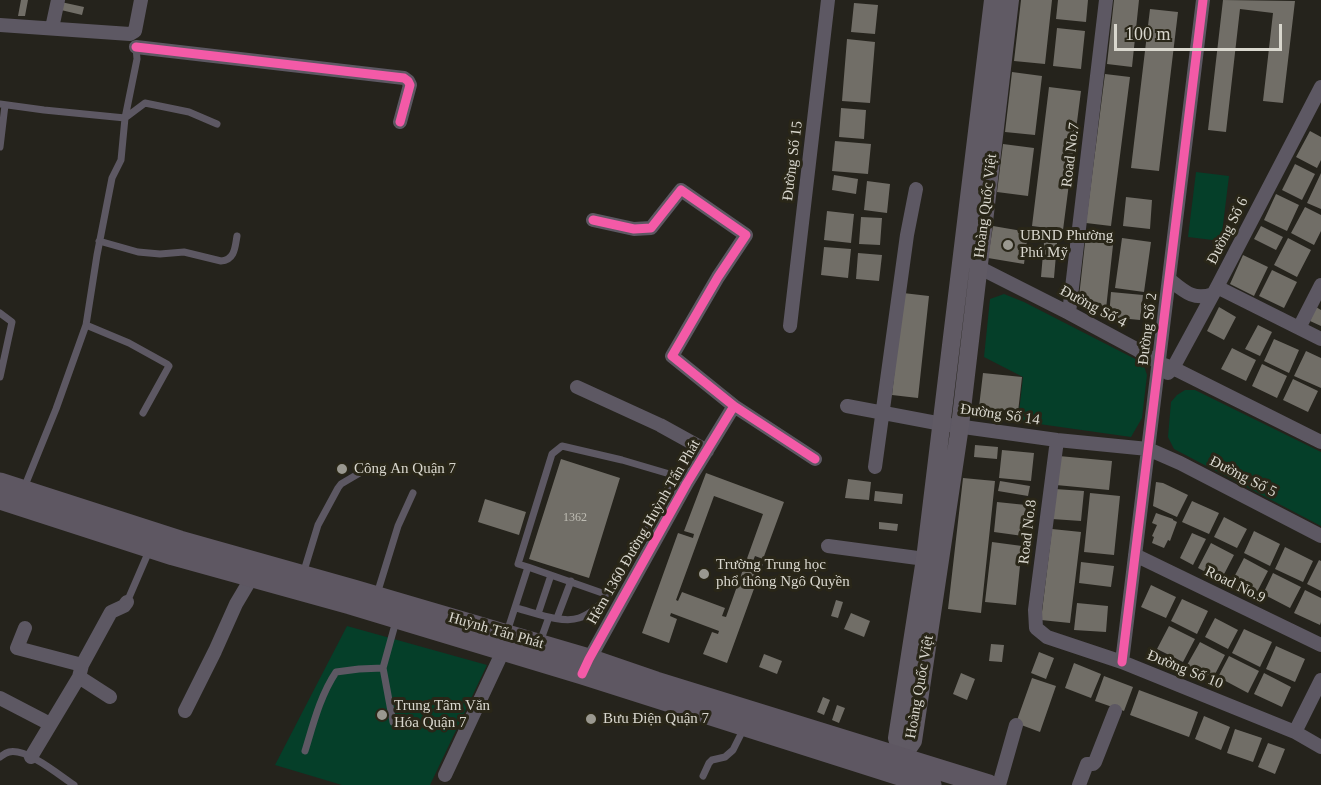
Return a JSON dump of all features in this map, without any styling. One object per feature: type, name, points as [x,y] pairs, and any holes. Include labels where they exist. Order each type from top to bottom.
[{"type":"main road","name":"Hoàng Quốc Việt","points":[[896,772],[913,741],[951,425],[993,0]]},
{"type":"main road","name":"Hoàng Quốc Việt","points":[[896,772],[897,738],[925,559],[978,267],[1010,0]]},
{"type":"main road","name":"Huỳnh Tấn Phát","points":[[0,483],[14,498],[150,548],[397,619],[505,643],[586,666],[656,682],[931,785]]},
{"type":"main road","name":"Huỳnh Tấn Phát","points":[[14,498],[377,596],[505,643],[539,644],[586,666],[745,726],[896,772],[989,785]]},
{"type":"street","points":[[52,28],[58,0]]},
{"type":"street","points":[[0,25],[130,34],[135,31],[141,0]]},
{"type":"street","name":"Đường Số 15","points":[[790,326],[828,0]]},
{"type":"street","name":"Road No.7","points":[[1069,313],[1106,0]]},
{"type":"street","name":"Đường Số 2","points":[[1122,662],[1203,0]]},
{"type":"street","points":[[136,48],[404,78],[410,86],[400,122]]},
{"type":"street","name":"Đường Số 6","points":[[1156,384],[1173,368],[1321,87]]},
{"type":"street","points":[[875,467],[907,235],[916,189]]},
{"type":"street","points":[[593,220],[634,229],[651,228],[681,190],[746,236],[718,276],[672,356],[734,406],[815,459]]},
{"type":"street","name":"Đường Số 4","points":[[978,267],[1069,313],[1159,363],[1321,442]]},
{"type":"street","points":[[1169,279],[1188,294],[1205,297],[1215,291],[1321,339]]},
{"type":"street","points":[[1299,328],[1321,285]]},
{"type":"street","points":[[577,387],[660,424],[707,450]]},
{"type":"street","name":"Hẻm 1360 Đường Huỳnh Tấn Phát","points":[[586,666],[687,483],[734,406]]},
{"type":"street","name":"Đường Số 14","points":[[847,406],[951,425],[1057,440],[1148,449]]},
{"type":"street","name":"Road No.8","points":[[1036,628],[1035,610],[1057,440]]},
{"type":"street","name":"Đường Số 5","points":[[1148,449],[1180,463],[1321,536]]},
{"type":"street","points":[[828,546],[925,559]]},
{"type":"street","name":"Road No.9","points":[[1135,555],[1321,645]]},
{"type":"street","points":[[185,711],[236,604],[252,577]]},
{"type":"street","points":[[31,757],[111,612],[127,603]]},
{"type":"street","points":[[25,628],[17,648],[80,671],[110,697]]},
{"type":"street","name":"Đường Số 10","points":[[1036,628],[1047,637],[1122,662],[1295,732],[1321,747]]},
{"type":"street","points":[[445,775],[505,643]]},
{"type":"street","points":[[1295,732],[1321,680]]},
{"type":"street","points":[[0,698],[50,724]]},
{"type":"street","points":[[1079,785],[1087,764],[1095,762],[1115,711]]},
{"type":"street","points":[[999,785],[1016,726]]},
{"type":"lane","points":[[14,498],[56,409],[86,325],[99,241],[112,178],[121,160],[125,118],[137,59],[136,48]]},
{"type":"lane","points":[[0,147],[3,104],[125,118],[145,103],[189,112],[217,124]]},
{"type":"lane","points":[[99,241],[138,252],[160,254],[184,252],[226,261],[233,254],[237,236]]},
{"type":"lane","points":[[0,313],[12,322],[0,378]]},
{"type":"lane","points":[[86,325],[129,343],[169,366],[143,413]]},
{"type":"lane","points":[[608,595],[518,564],[552,454],[562,446],[673,475],[687,483]]},
{"type":"lane","points":[[303,576],[318,525],[338,488],[363,471]]},
{"type":"lane","points":[[516,608],[567,620],[588,614],[608,595],[638,546],[664,499],[673,475]]},
{"type":"lane","points":[[377,596],[398,526],[413,493]]},
{"type":"lane","points":[[127,603],[150,548]]},
{"type":"lane","points":[[505,643],[528,567]]},
{"type":"lane","points":[[538,614],[551,575]]},
{"type":"lane","points":[[539,644],[570,581]]},
{"type":"lane","points":[[393,722],[383,668],[397,619]]},
{"type":"lane","points":[[305,751],[318,711],[336,672],[383,668]]},
{"type":"lane","points":[[704,776],[712,760],[725,757],[732,750],[745,726]]},
{"type":"lane","points":[[0,757],[7,752],[16,752],[31,757],[74,785]]},
{"type":"green space","points":[[1196,172],[1229,176],[1221,241],[1188,237]]},
{"type":"green space","points":[[1004,294],[1143,363],[1147,375],[1142,418],[1131,437],[1018,421],[1023,377],[984,357],[990,299]]},
{"type":"green space","points":[[1185,390],[1195,390],[1321,452],[1321,526],[1174,449],[1168,437],[1171,402]]},
{"type":"green space","name":"Trung Tâm Văn Hóa Quận 7","points":[[347,626],[487,665],[430,785],[342,785],[275,765]]},
{"type":"building","points":[[21,0],[28,0],[25,16],[18,16]]},
{"type":"building","points":[[1021,0],[1052,0],[1045,64],[1014,61]]},
{"type":"building","points":[[1058,0],[1088,0],[1086,22],[1056,19]]},
{"type":"building","points":[[1114,0],[1139,0],[1132,67],[1107,64]]},
{"type":"building","points":[[1223,0],[1295,1],[1283,103],[1263,101],[1273,13],[1240,9],[1226,132],[1208,130]]},
{"type":"building","points":[[61,2],[84,7],[82,15],[61,10]]},
{"type":"building","points":[[854,3],[878,5],[875,34],[851,32]]},
{"type":"building","points":[[1150,9],[1178,12],[1159,171],[1131,168]]},
{"type":"building","points":[[1057,28],[1085,31],[1081,69],[1053,66]]},
{"type":"building","points":[[847,39],[875,42],[870,103],[842,101]]},
{"type":"building","points":[[1012,72],[1042,76],[1035,135],[1005,132]]},
{"type":"building","points":[[1105,74],[1130,77],[1111,226],[1086,223]]},
{"type":"building","points":[[1049,87],[1081,91],[1063,230],[1032,226]]},
{"type":"building","points":[[841,108],[866,110],[864,139],[839,137]]},
{"type":"building","points":[[1310,131],[1321,137],[1321,160],[1317,168],[1296,157]]},
{"type":"building","points":[[835,141],[871,144],[868,174],[832,171]]},
{"type":"building","points":[[1003,144],[1034,148],[1028,196],[997,192]]},
{"type":"building","points":[[1295,164],[1315,174],[1302,200],[1282,190]]},
{"type":"building","points":[[1321,173],[1321,209],[1307,203]]},
{"type":"building","points":[[834,175],[858,179],[856,194],[832,190]]},
{"type":"building","points":[[867,181],[890,184],[887,213],[864,210]]},
{"type":"building","points":[[1276,194],[1299,205],[1287,231],[1264,220]]},
{"type":"building","points":[[1126,197],[1152,200],[1150,229],[1123,226]]},
{"type":"building","points":[[1305,207],[1321,215],[1321,231],[1314,245],[1291,233]]},
{"type":"building","points":[[827,211],[854,214],[851,243],[824,240]]},
{"type":"building","points":[[861,217],[882,218],[880,245],[859,244]]},
{"type":"building","name":"UBND Phường Phú Mỹ","points":[[993,226],[1028,232],[1024,264],[988,258]]},
{"type":"building","points":[[1261,226],[1283,237],[1276,250],[1254,239]]},
{"type":"building","points":[[1086,234],[1114,236],[1106,309],[1078,306]]},
{"type":"building","points":[[1122,238],[1151,242],[1144,292],[1115,288]]},
{"type":"building","points":[[1288,238],[1311,250],[1297,277],[1274,265]]},
{"type":"building","points":[[1044,242],[1057,243],[1054,278],[1041,277]]},
{"type":"building","points":[[824,247],[851,249],[848,278],[821,275]]},
{"type":"building","points":[[858,253],[882,255],[879,281],[856,279]]},
{"type":"building","points":[[1243,255],[1268,267],[1254,296],[1230,284]]},
{"type":"building","points":[[1272,270],[1297,282],[1284,308],[1259,296]]},
{"type":"building","points":[[1111,292],[1143,295],[1140,320],[1109,317]]},
{"type":"building","points":[[903,293],[929,296],[918,398],[892,395]]},
{"type":"building","points":[[1219,307],[1236,317],[1224,340],[1207,331]]},
{"type":"building","points":[[1316,307],[1321,310],[1321,326],[1310,321]]},
{"type":"building","points":[[1258,325],[1272,332],[1260,356],[1245,349]]},
{"type":"building","points":[[1274,339],[1299,350],[1289,373],[1264,361]]},
{"type":"building","points":[[1232,348],[1256,360],[1246,381],[1221,369]]},
{"type":"building","points":[[1306,351],[1321,358],[1321,388],[1294,376]]},
{"type":"building","points":[[1262,364],[1287,376],[1277,398],[1252,386]]},
{"type":"building","points":[[983,373],[1022,377],[1018,412],[979,407]]},
{"type":"building","points":[[1293,379],[1318,391],[1308,412],[1283,400]]},
{"type":"building","points":[[975,445],[998,447],[997,459],[974,457]]},
{"type":"building","points":[[1002,450],[1034,453],[1031,481],[999,478]]},
{"type":"building","points":[[1059,456],[1112,461],[1109,490],[1056,485]]},
{"type":"building","points":[[561,459],[620,478],[589,578],[529,559]]},
{"type":"building","points":[[706,473],[784,502],[763,559],[755,556],[753,561],[763,564],[727,663],[703,654],[712,632],[718,634],[719,631],[671,613],[670,616],[677,619],[669,643],[642,633],[678,533],[693,538],[694,534],[684,531]],"holes":[[[714,496],[763,514],[726,617],[722,616],[725,608],[682,592],[678,601],[676,600]]]},
{"type":"building","points":[[963,478],[995,481],[981,613],[948,609]]},
{"type":"building","points":[[848,479],[871,482],[869,500],[845,498]]},
{"type":"building","points":[[1000,481],[1030,486],[1028,496],[998,491]]},
{"type":"building","points":[[1156,482],[1188,495],[1177,517],[1153,506]]},
{"type":"building","points":[[1055,489],[1084,491],[1081,521],[1052,519]]},
{"type":"building","points":[[875,491],[903,494],[902,504],[874,501]]},
{"type":"building","points":[[1090,493],[1120,496],[1114,555],[1084,552]]},
{"type":"building","points":[[485,499],[526,512],[519,535],[478,522]]},
{"type":"building","points":[[1192,501],[1219,513],[1209,534],[1182,522]]},
{"type":"building","points":[[997,502],[1026,505],[1023,536],[994,532]]},
{"type":"building","points":[[1156,513],[1177,522],[1170,541],[1168,540],[1164,548],[1152,543],[1154,537],[1152,536],[1157,525],[1152,523]]},
{"type":"building","points":[[1224,517],[1247,529],[1237,548],[1214,537]]},
{"type":"building","points":[[879,522],[898,524],[897,531],[879,529]]},
{"type":"building","points":[[1052,529],[1081,532],[1070,623],[1041,620]]},
{"type":"building","points":[[1254,531],[1280,544],[1270,566],[1244,553]]},
{"type":"building","points":[[1192,533],[1206,539],[1193,565],[1180,558]]},
{"type":"building","points":[[992,542],[1022,546],[1016,605],[985,602]]},
{"type":"building","points":[[1211,543],[1234,555],[1221,580],[1198,568]]},
{"type":"building","points":[[1285,547],[1313,561],[1303,582],[1275,569]]},
{"type":"building","points":[[1244,558],[1268,571],[1257,592],[1233,579]]},
{"type":"building","points":[[1319,560],[1321,561],[1321,591],[1307,584]]},
{"type":"building","points":[[1081,562],[1114,566],[1111,587],[1079,583]]},
{"type":"building","points":[[1273,573],[1301,587],[1290,608],[1263,594]]},
{"type":"building","points":[[1151,585],[1176,597],[1166,618],[1141,607]]},
{"type":"building","points":[[1305,590],[1321,598],[1320,625],[1294,613]]},
{"type":"building","points":[[1182,599],[1208,611],[1197,634],[1171,621]]},
{"type":"building","points":[[836,600],[843,602],[838,618],[831,616]]},
{"type":"building","points":[[1077,603],[1108,606],[1106,632],[1074,630]]},
{"type":"building","points":[[851,613],[870,621],[864,637],[844,629]]},
{"type":"building","points":[[1215,618],[1238,630],[1228,649],[1205,637]]},
{"type":"building","points":[[1169,626],[1195,639],[1183,662],[1157,649]]},
{"type":"building","points":[[1244,629],[1272,642],[1260,667],[1232,653]]},
{"type":"building","points":[[1200,642],[1225,655],[1213,678],[1187,665]]},
{"type":"building","points":[[991,644],[1004,645],[1002,662],[989,661]]},
{"type":"building","points":[[1276,646],[1305,659],[1295,682],[1266,669]]},
{"type":"building","points":[[1039,652],[1054,658],[1046,679],[1031,673]]},
{"type":"building","points":[[764,654],[782,661],[777,674],[759,667]]},
{"type":"building","points":[[1229,656],[1259,671],[1248,693],[1218,677]]},
{"type":"building","points":[[1074,663],[1101,674],[1091,698],[1065,688]]},
{"type":"building","points":[[961,673],[975,679],[967,700],[953,694]]},
{"type":"building","points":[[1264,673],[1291,687],[1282,707],[1254,694]]},
{"type":"building","points":[[1104,676],[1133,687],[1124,711],[1095,701]]},
{"type":"building","points":[[1032,678],[1056,686],[1040,732],[1016,723]]},
{"type":"building","points":[[1139,690],[1198,712],[1189,737],[1130,715]]},
{"type":"building","points":[[823,697],[830,700],[824,715],[817,712]]},
{"type":"building","points":[[837,705],[845,708],[839,723],[832,720]]},
{"type":"building","points":[[1204,716],[1230,727],[1221,750],[1195,739]]},
{"type":"building","points":[[1235,729],[1262,738],[1253,762],[1227,753]]},
{"type":"building","points":[[1268,743],[1285,749],[1275,774],[1258,767]]},
{"type":"cycle path","points":[[1122,662],[1203,0]]},
{"type":"cycle path","points":[[136,47],[404,78],[410,85],[400,122]]},
{"type":"cycle path","points":[[593,220],[634,229],[651,228],[681,190],[746,235],[718,277],[672,356],[734,406],[815,459]]},
{"type":"cycle path","points":[[582,674],[687,483],[734,406]]},
{"type":"place","name":"UBND Phường Phú Mỹ","points":[[1008,245]]},
{"type":"place","name":"Công An Quận 7","points":[[342,469]]},
{"type":"place","name":"Trường Trung học phổ thông Ngô Quyền","points":[[704,574]]},
{"type":"place","name":"Trung Tâm Văn Hóa Quận 7","points":[[382,715]]},
{"type":"place","name":"Bưu Điện Quận 7","points":[[591,719]]}]
